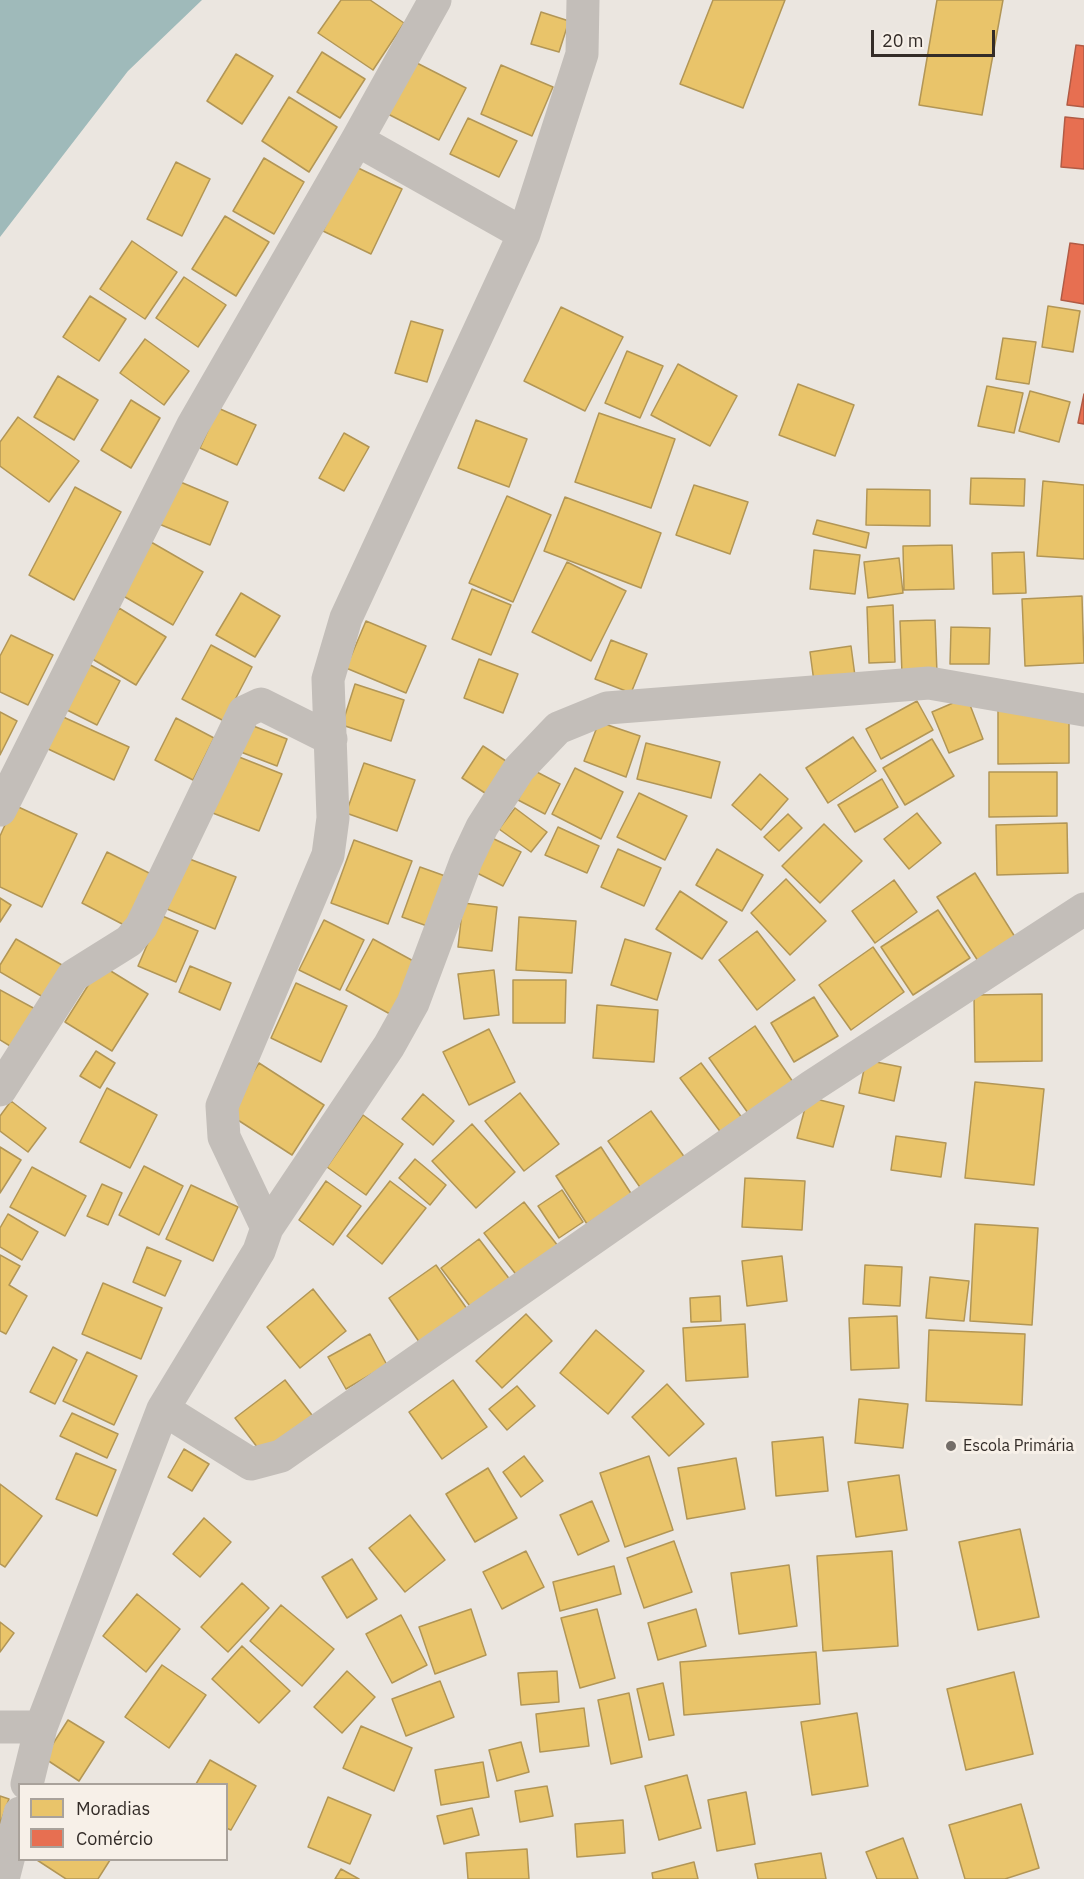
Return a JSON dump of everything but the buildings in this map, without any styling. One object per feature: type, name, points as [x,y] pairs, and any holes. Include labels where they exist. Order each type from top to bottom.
[{"type":"street","points":[[0,810],[193,425],[435,0]]},
{"type":"street","points":[[267,1228],[224,1137],[222,1106],[328,855],[333,818],[328,679],[346,618],[524,234],[582,54],[583,0]]},
{"type":"street","points":[[357,140],[524,234]]},
{"type":"street","points":[[27,1783],[41,1727],[163,1409],[259,1251],[267,1228],[389,1046],[413,1003],[466,861],[482,827],[519,769],[558,728],[607,708],[928,682],[1084,710]]},
{"type":"street","points":[[0,1090],[73,976],[129,941],[141,927],[243,712],[261,704],[331,739]]},
{"type":"street","points":[[163,1409],[251,1464],[281,1456],[812,1086],[1084,909]]},
{"type":"street","points":[[0,1726],[41,1727]]},
{"type":"street","points":[[3,1879],[18,1821]]},
{"type":"water","points":[[0,0],[202,0],[128,71],[0,237]]},
{"type":"place","name":"Escola Primária","points":[[951,1446]]}]
